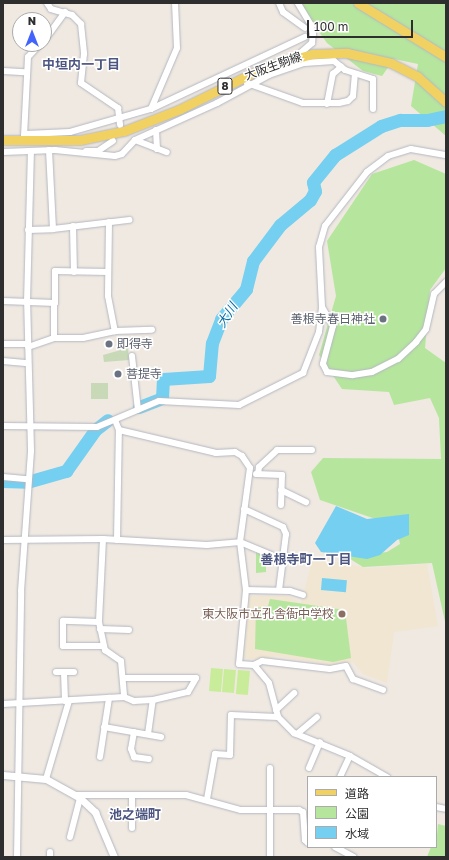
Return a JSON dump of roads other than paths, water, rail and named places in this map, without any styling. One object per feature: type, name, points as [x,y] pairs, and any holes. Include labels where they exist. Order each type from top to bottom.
[{"type":"main road","points":[[358,3],[446,57]]},
{"type":"main road","name":"大阪生駒線","points":[[4,140],[23,137],[80,140],[124,131],[153,122],[237,80],[297,56],[326,52],[366,56],[405,70],[443,99]]},
{"type":"street","points":[[47,3],[51,9],[65,12],[81,24],[84,54],[81,83],[118,108],[120,125]]},
{"type":"street","points":[[151,109],[177,48],[175,3]]},
{"type":"street","points":[[279,3],[283,12],[305,28]]},
{"type":"street","points":[[297,56],[312,42],[313,34],[311,24],[298,3]]},
{"type":"street","points":[[52,29],[65,12]]},
{"type":"street","points":[[33,52],[28,57],[25,72],[23,137],[70,132],[151,109],[232,69],[305,36]]},
{"type":"street","points":[[3,152],[13,150],[49,150],[115,156],[122,154],[135,140],[247,84],[304,63],[334,61],[341,67],[355,74],[373,79],[373,109]]},
{"type":"street","points":[[327,104],[333,74],[341,67]]},
{"type":"street","points":[[232,69],[238,74]]},
{"type":"street","points":[[3,71],[25,72]]},
{"type":"street","points":[[247,84],[302,103],[327,104],[348,101],[353,96],[355,74]]},
{"type":"street","points":[[156,130],[157,149]]},
{"type":"street","points":[[4,140],[13,150]]},
{"type":"street","points":[[135,140],[167,152]]},
{"type":"street","points":[[81,152],[98,151],[113,141]]},
{"type":"street","points":[[3,426],[97,427],[159,401],[239,405],[303,373],[319,332],[322,307],[319,246],[321,236],[367,172],[400,151],[411,149],[446,155]]},
{"type":"street","points":[[49,150],[53,229]]},
{"type":"street","points":[[17,857],[19,704],[24,540],[31,427],[28,363],[28,230],[31,151]]},
{"type":"street","points":[[28,230],[53,229],[129,220]]},
{"type":"street","points":[[109,222],[108,296],[115,331]]},
{"type":"street","points":[[72,226],[75,237],[74,272]]},
{"type":"street","points":[[54,338],[55,272],[108,272]]},
{"type":"street","points":[[322,307],[333,326],[332,340],[323,364],[328,372],[353,375],[372,372],[398,359],[416,342],[426,329],[434,294],[446,282]]},
{"type":"street","points":[[3,301],[54,303]]},
{"type":"street","points":[[3,344],[28,346],[54,338],[83,338],[115,331],[152,330]]},
{"type":"street","points":[[132,356],[138,410]]},
{"type":"street","points":[[3,361],[28,363]]},
{"type":"street","points":[[116,420],[120,430],[117,540]]},
{"type":"street","points":[[120,430],[216,452],[235,452],[250,468],[240,542],[246,590],[239,664],[254,665],[262,661],[330,669],[346,666],[353,679],[383,690]]},
{"type":"street","points":[[258,474],[259,467],[277,450],[312,450]]},
{"type":"street","points":[[250,474],[282,474],[281,505]]},
{"type":"street","points":[[3,477],[28,481]]},
{"type":"street","points":[[281,490],[306,502]]},
{"type":"street","points":[[244,509],[283,527],[283,560],[279,590]]},
{"type":"street","points":[[103,539],[100,625],[102,646],[107,654],[121,661],[124,678],[124,698]]},
{"type":"street","points":[[3,540],[103,539],[207,545],[240,542],[283,560]]},
{"type":"street","points":[[246,590],[279,590],[303,595]]},
{"type":"street","points":[[102,646],[63,646],[63,621],[129,630]]},
{"type":"street","points":[[254,665],[269,683],[278,717],[298,734],[320,742],[350,756],[382,776]]},
{"type":"street","points":[[56,672],[74,672]]},
{"type":"street","points":[[46,780],[67,701],[64,672]]},
{"type":"street","points":[[3,704],[109,698],[124,698],[134,701],[153,700],[188,692],[196,678],[124,678]]},
{"type":"street","points":[[276,710],[294,693]]},
{"type":"street","points":[[100,757],[109,698]]},
{"type":"street","points":[[148,734],[153,700]]},
{"type":"street","points":[[207,799],[215,754],[230,755],[231,715],[278,717]]},
{"type":"street","points":[[298,734],[318,717]]},
{"type":"street","points":[[104,727],[161,737]]},
{"type":"street","points":[[134,732],[131,749],[134,757],[149,759]]},
{"type":"street","points":[[309,768],[320,742]]},
{"type":"street","points":[[340,776],[350,756]]},
{"type":"street","points":[[270,768],[270,857]]},
{"type":"street","points":[[3,775],[46,780],[78,797],[95,812],[114,857]]},
{"type":"street","points":[[132,795],[132,828]]},
{"type":"street","points":[[78,797],[186,795],[207,799],[216,805],[241,810],[303,812],[305,840],[307,842]]},
{"type":"street","points":[[70,837],[78,797]]},
{"type":"street","points":[[337,848],[354,857]]},
{"type":"water","points":[[336,506],[367,519],[409,514],[409,535],[397,540],[380,555],[367,559],[321,552],[315,543]]},
{"type":"water","points":[[322,578],[347,580],[346,592],[321,590]]},
{"type":"waterway","name":"大川","points":[[139,407],[162,398],[163,379],[209,376],[212,343],[221,319],[246,289],[253,261],[280,225],[310,200],[315,191],[313,182],[335,155],[381,126],[400,120],[427,120],[446,116]]},
{"type":"waterway","name":"大川","points":[[3,481],[27,482],[66,471],[95,430],[108,420]]},
{"type":"place","name":"善根寺春日神社","points":[[383,319]]},
{"type":"place","name":"即得寺","points":[[109,344]]},
{"type":"place","name":"菩提寺","points":[[118,374]]},
{"type":"place","name":"東大阪市立孔舎衙中学校","points":[[342,614]]},
{"type":"district","name":"中垣内一丁目","points":[[81,64]]},
{"type":"district","name":"善根寺町一丁目","points":[[306,559]]},
{"type":"district","name":"池之端町","points":[[135,814]]}]
